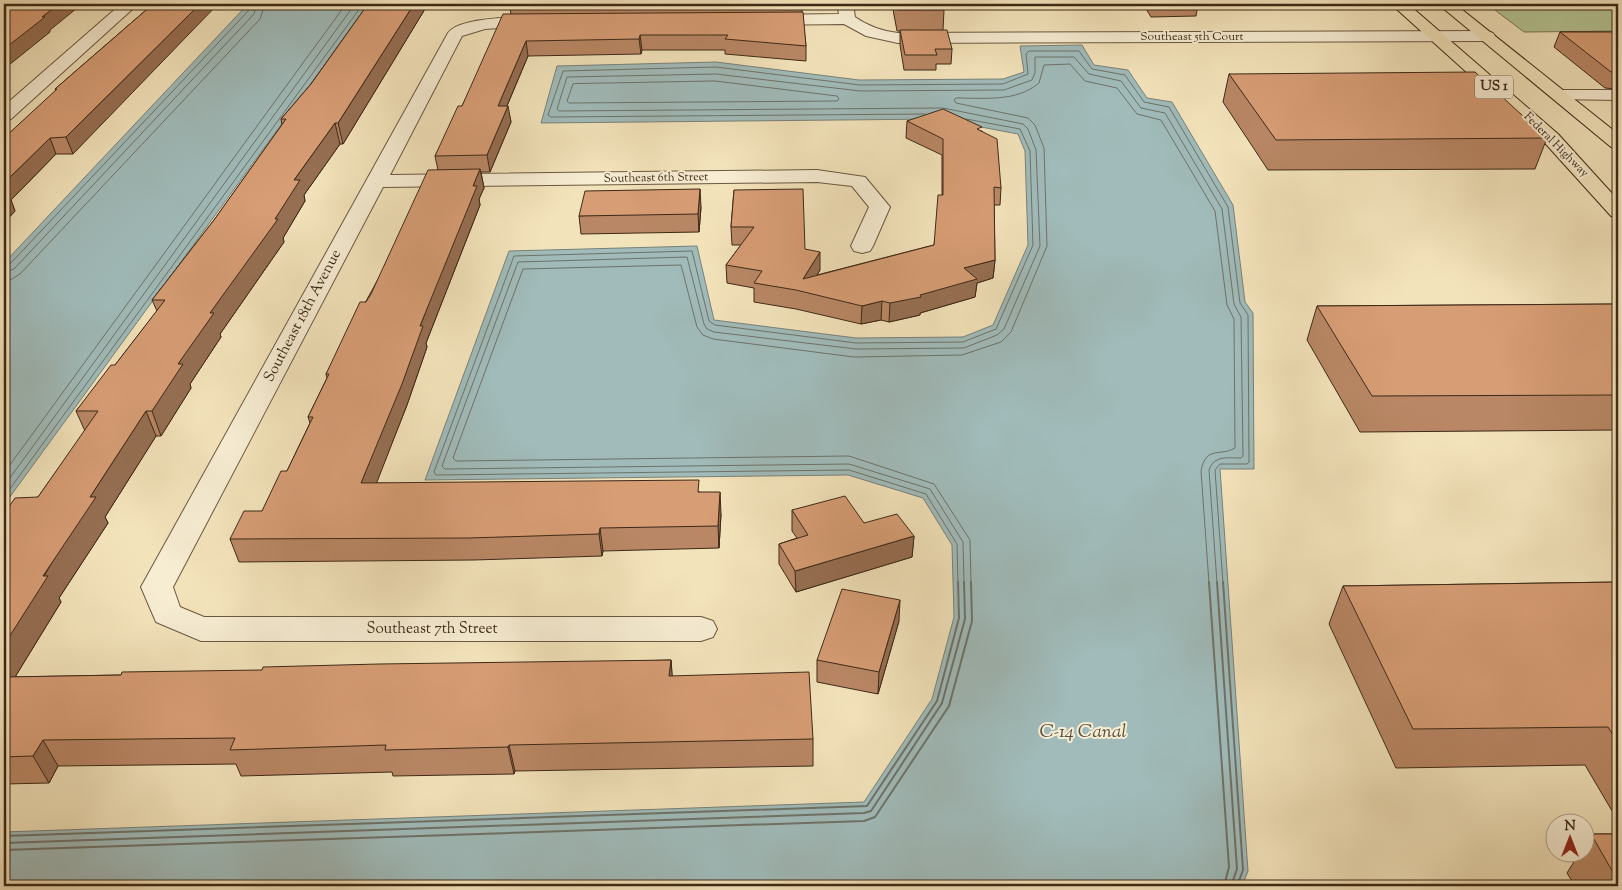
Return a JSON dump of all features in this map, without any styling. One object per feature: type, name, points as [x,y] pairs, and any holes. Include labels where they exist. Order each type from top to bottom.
[{"type":"main road","name":"Federal Highway","points":[[1399,4],[1551,138],[1618,212]]},
{"type":"main road","name":"US 1","points":[[1446,4],[1562,95],[1618,142]]},
{"type":"street","points":[[4,115],[130,4]]},
{"type":"street","points":[[749,20],[846,12]]},
{"type":"street","name":"Southeast 5th Court","points":[[846,12],[860,28],[877,36],[898,38],[1487,36]]},
{"type":"street","name":"Southeast 18th Avenue","points":[[167,614],[157,587],[456,33],[470,26],[494,22],[552,22]]},
{"type":"street","points":[[1562,95],[1618,95]]},
{"type":"street","name":"Southeast 6th Street","points":[[376,181],[817,176],[858,181],[880,207],[862,246]]},
{"type":"street","name":"Southeast 7th Street","points":[[167,614],[201,629],[701,629]]},
{"type":"green space","points":[[1487,4],[1618,4],[1618,31],[1524,32]]},
{"type":"water","points":[[248,4],[369,4],[4,505],[4,263]]},
{"type":"water","name":"C-14 Canal","points":[[1082,45],[1094,65],[1128,70],[1147,98],[1172,102],[1233,205],[1245,302],[1253,313],[1254,469],[1220,469],[1248,871],[1242,886],[4,886],[4,832],[864,802],[932,699],[954,617],[952,545],[923,498],[848,475],[425,480],[509,251],[697,246],[714,320],[856,338],[963,337],[993,325],[1028,245],[1025,151],[1018,134],[939,119],[541,123],[557,66],[716,62],[859,80],[1003,79],[1024,72],[1020,46]]},
{"type":"building","points":[[16,4],[59,4],[4,49],[4,12]]},
{"type":"building","points":[[153,4],[200,4],[66,137],[50,138],[4,183],[4,138],[57,89],[55,89]]},
{"type":"building","points":[[368,4],[414,4],[338,123],[335,123],[294,180],[300,180],[275,219],[278,219],[210,313],[214,313],[178,364],[183,364],[152,411],[146,411],[90,497],[96,497],[43,576],[48,576],[4,645],[4,514],[15,498],[38,497],[98,411],[76,411],[111,365],[115,365],[165,300],[152,300],[214,220],[286,119],[281,119],[311,84]]},
{"type":"building","points":[[897,4],[942,4],[944,10],[898,10]]},
{"type":"building","points":[[803,12],[806,46],[725,39],[728,35],[640,35],[639,39],[526,41],[498,106],[508,106],[487,155],[435,156],[458,106],[462,106],[503,14]]},
{"type":"building","points":[[900,30],[947,30],[952,49],[935,49],[937,55],[905,55]]},
{"type":"building","points":[[1560,32],[1618,32],[1618,73],[1611,72]]},
{"type":"building","points":[[1475,72],[1547,138],[1276,140],[1229,74]]},
{"type":"building","points":[[943,109],[982,127],[977,129],[997,139],[1001,188],[994,187],[995,260],[964,268],[977,279],[920,295],[921,297],[890,303],[882,301],[862,306],[796,290],[754,283],[762,271],[726,265],[754,227],[731,227],[734,190],[803,189],[805,249],[820,252],[803,279],[934,245],[938,195],[943,195],[943,139],[907,121]]},
{"type":"building","points":[[480,169],[473,186],[477,186],[420,326],[423,326],[402,384],[361,483],[699,480],[698,492],[720,492],[718,526],[600,528],[599,534],[469,538],[230,539],[244,511],[262,511],[281,471],[287,471],[313,417],[308,417],[329,374],[326,374],[360,302],[366,302],[371,294],[428,170]]},
{"type":"building","points":[[700,189],[698,214],[579,216],[585,191]]},
{"type":"building","points":[[1618,304],[1618,395],[1372,396],[1317,306]]},
{"type":"building","points":[[845,496],[864,523],[897,514],[914,536],[795,571],[779,544],[808,535],[792,510]]},
{"type":"building","points":[[1618,582],[1618,743],[1608,727],[1413,729],[1343,586]]},
{"type":"building","points":[[842,589],[900,600],[879,672],[817,660]]},
{"type":"building","points":[[671,660],[669,676],[809,672],[813,739],[509,745],[508,747],[385,750],[386,745],[230,750],[235,738],[43,740],[33,756],[4,757],[4,677],[121,675],[122,672],[262,670],[263,667],[379,664]]},
{"type":"building","points":[[1594,834],[1618,834],[1618,881],[1594,839]]}]
